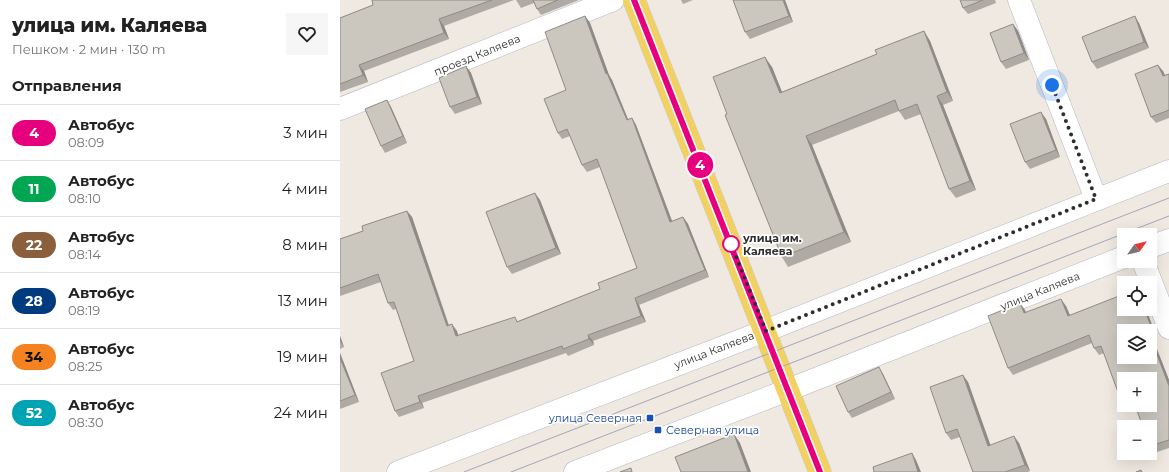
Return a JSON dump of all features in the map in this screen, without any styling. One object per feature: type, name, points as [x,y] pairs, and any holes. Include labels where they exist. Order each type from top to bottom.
[{"type":"main road","points":[[634,0],[766,331],[820,472]]},
{"type":"street","name":"проезд Каляева","points":[[340,109],[613,0]]},
{"type":"street","points":[[1019,0],[1096,199]]},
{"type":"street","name":"улица Каляева","points":[[398,472],[766,331],[1169,171]]},
{"type":"street","points":[[1157,244],[1169,240]]},
{"type":"street","name":"улица Каляева","points":[[575,472],[1117,261]]},
{"type":"street","points":[[1146,268],[1169,328]]},
{"type":"building","points":[[372,0],[492,0],[439,19],[444,33],[359,65],[363,75],[340,84],[340,18],[373,5]]},
{"type":"building","points":[[533,0],[558,0],[537,9]]},
{"type":"building","points":[[733,0],[783,0],[789,16],[745,32]]},
{"type":"building","points":[[960,0],[983,0],[963,8]]},
{"type":"building","points":[[585,16],[606,74],[607,73],[627,120],[632,118],[670,222],[683,217],[705,270],[635,298],[641,316],[588,335],[589,339],[563,349],[562,346],[418,396],[420,402],[395,411],[381,373],[414,361],[394,302],[388,303],[378,274],[340,288],[340,239],[363,231],[362,226],[407,211],[447,326],[452,324],[456,336],[515,317],[517,322],[600,289],[598,283],[637,268],[597,159],[582,165],[567,129],[558,133],[544,99],[566,90],[545,32]]},
{"type":"building","points":[[1135,16],[1144,42],[1092,62],[1082,37]]},
{"type":"building","points":[[1013,24],[1024,53],[1001,62],[990,33]]},
{"type":"building","points":[[924,31],[947,92],[937,96],[970,181],[949,189],[917,104],[899,111],[895,100],[806,136],[844,232],[782,257],[725,115],[727,114],[713,77],[765,57],[780,93],[877,54],[875,50]]},
{"type":"building","points":[[1158,65],[1163,76],[1169,74],[1169,110],[1151,117],[1135,74]]},
{"type":"building","points":[[466,66],[477,97],[450,107],[439,78]]},
{"type":"building","points":[[387,100],[403,136],[381,146],[365,109]]},
{"type":"building","points":[[1041,112],[1056,150],[1025,162],[1010,124]]},
{"type":"building","points":[[535,193],[556,248],[507,267],[486,212]]},
{"type":"building","points":[[1117,297],[1117,316],[1147,316],[1150,324],[1117,324],[1117,364],[1157,364],[1157,354],[1169,386],[1169,440],[1157,444],[1157,420],[1140,420],[1138,412],[1157,412],[1157,372],[1117,372],[1117,389],[1101,346],[1094,348],[1089,335],[1008,368],[988,316],[1020,303],[1024,313],[1061,299],[1068,316]]},
{"type":"building","points":[[340,358],[355,395],[340,401]]},
{"type":"building","points":[[879,367],[891,392],[848,412],[836,386]]},
{"type":"building","points":[[963,375],[988,446],[1014,436],[1025,465],[1005,472],[973,472],[957,429],[946,433],[930,387]]},
{"type":"building","points":[[734,434],[748,472],[681,472],[675,457]]},
{"type":"building","points":[[912,453],[918,472],[874,472],[873,467]]},
{"type":"building","points":[[631,468],[632,472],[620,472]]},
{"type":"tram line","points":[[464,472],[1169,198]]},
{"type":"tram line","points":[[511,472],[1169,216]]},
{"type":"bus line","name":"4","points":[[634,0],[766,331],[820,472]]},
{"type":"place","name":"улица им. Каляева","points":[[731,244]]},
{"type":"place","name":"улица Северная","points":[[650,418]]},
{"type":"place","name":"Северная улица","points":[[658,430]]},
{"type":"route","points":[[731,244],[766,331],[1096,199],[1052,85]]}]
